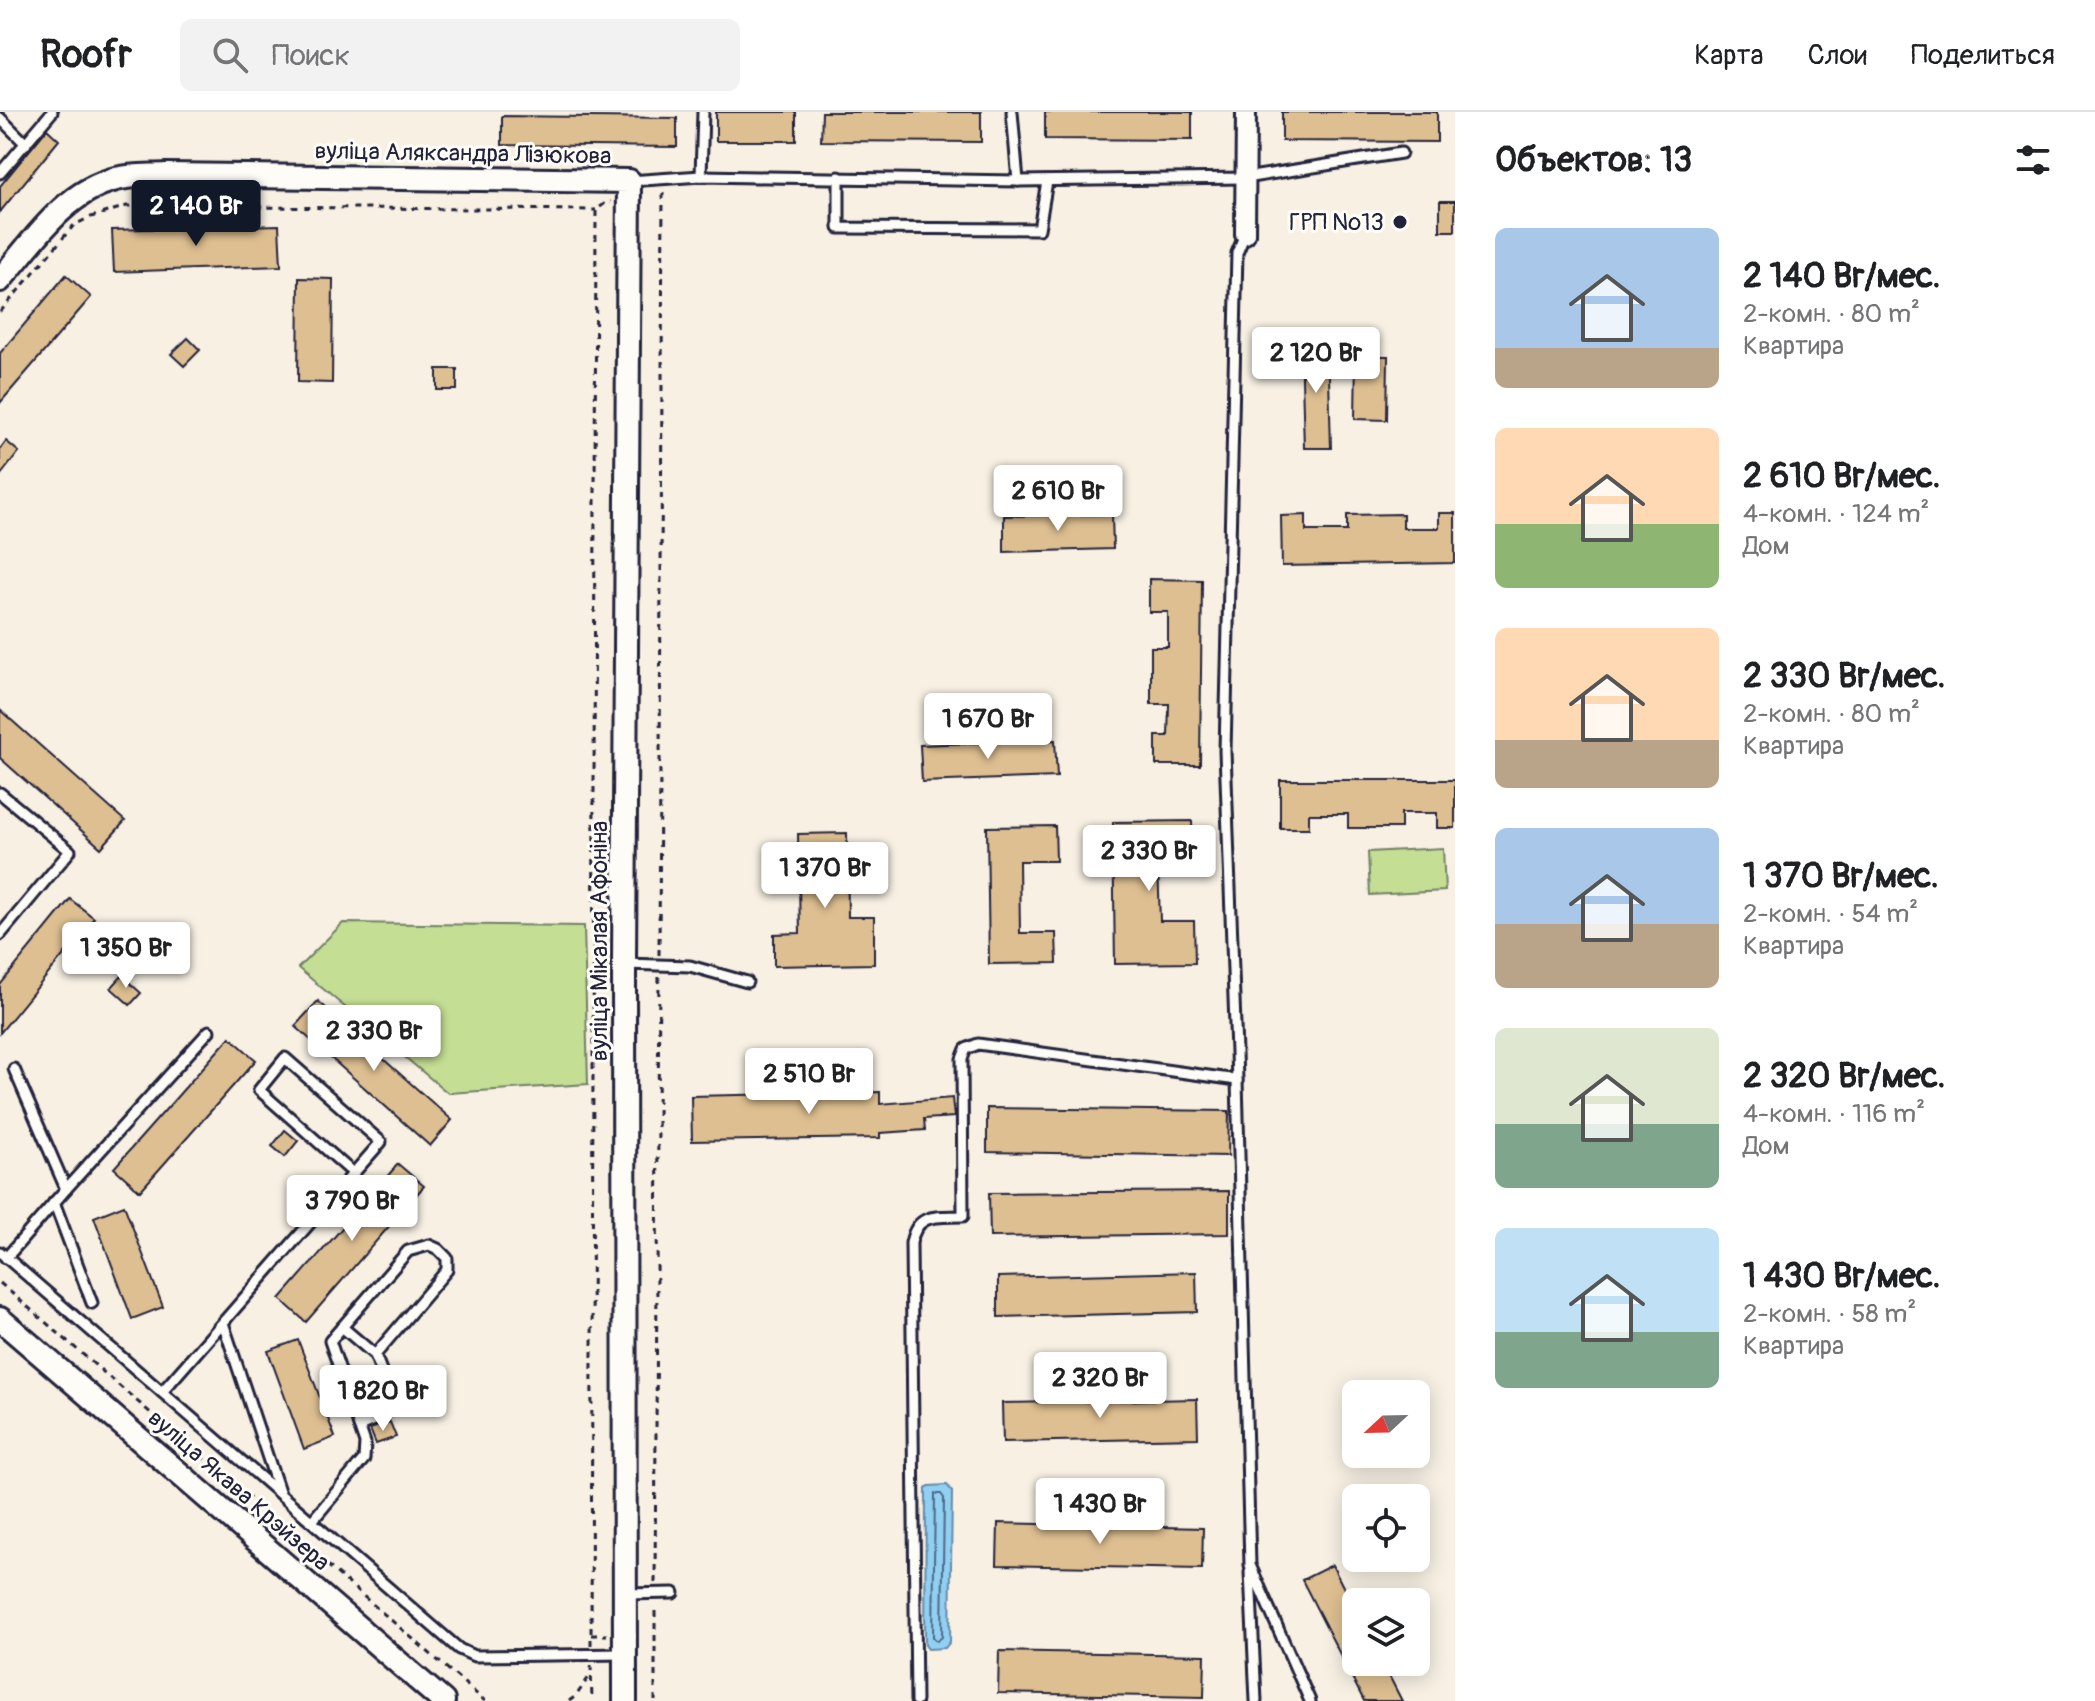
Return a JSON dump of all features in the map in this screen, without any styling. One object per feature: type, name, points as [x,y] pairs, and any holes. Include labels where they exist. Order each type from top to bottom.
[{"type":"street","points":[[1245,234],[1246,112]]},
{"type":"street","name":"вуліца Аляксандра Лізюкова","points":[[0,280],[61,209],[85,192],[115,179],[166,175],[629,181]]},
{"type":"street","name":"вуліца Мікалая Афоніна","points":[[625,1701],[624,964],[629,181]]},
{"type":"street","name":"вуліца Якава Крэйзера","points":[[0,1319],[443,1701]]},
{"type":"lane","points":[[0,173],[52,112]]},
{"type":"lane","points":[[701,176],[703,112]]},
{"type":"lane","points":[[1012,112],[1018,181]]},
{"type":"lane","points":[[0,118],[26,144]]},
{"type":"lane","points":[[629,181],[701,176],[1018,181],[1245,178],[1401,153]]},
{"type":"lane","points":[[839,177],[839,228],[1039,229],[1047,181]]},
{"type":"lane","points":[[1245,234],[1237,253],[1225,751],[1256,1701]]},
{"type":"lane","points":[[0,793],[70,851],[0,935]]},
{"type":"lane","points":[[624,964],[690,966],[747,982]]},
{"type":"lane","points":[[209,1031],[3,1255],[459,1649],[474,1656],[625,1654]]},
{"type":"lane","points":[[916,1701],[911,1243],[914,1229],[927,1218],[963,1216],[962,1059],[966,1049],[978,1044],[1237,1080]]},
{"type":"lane","points":[[162,1392],[381,1142],[285,1058],[259,1090],[353,1173]]},
{"type":"lane","points":[[14,1069],[66,1189]]},
{"type":"lane","points":[[54,1202],[92,1303]]},
{"type":"lane","points":[[312,1521],[364,1459],[365,1443],[330,1341],[408,1251],[429,1245],[438,1249],[447,1258],[447,1270],[375,1355]]},
{"type":"lane","points":[[223,1323],[280,1494]]},
{"type":"lane","points":[[342,1327],[375,1355],[394,1404],[383,1416],[359,1426]]},
{"type":"lane","points":[[1250,1565],[1310,1701]]},
{"type":"lane","points":[[625,1594],[674,1593]]},
{"type":"path","points":[[655,1701],[663,179]]},
{"type":"path","points":[[0,312],[74,225],[127,206],[596,210],[607,202]]},
{"type":"path","points":[[592,1701],[596,210]]},
{"type":"path","points":[[0,1283],[485,1701]]},
{"type":"path","points":[[569,1701],[591,1674]]},
{"type":"green space","points":[[1443,848],[1445,891],[1370,895],[1368,852]]},
{"type":"green space","points":[[343,923],[584,926],[588,1084],[448,1093],[298,968]]},
{"type":"water","points":[[947,1485],[952,1491],[950,1642],[945,1648],[928,1649],[925,1645],[926,1489]]},
{"type":"building","points":[[716,112],[796,112],[796,141],[716,141]]},
{"type":"building","points":[[822,112],[981,112],[981,142],[821,141]]},
{"type":"building","points":[[1045,112],[1192,112],[1192,140],[1045,139]]},
{"type":"building","points":[[1282,112],[1437,112],[1437,142],[1282,141]]},
{"type":"building","points":[[502,116],[677,118],[677,147],[502,145]]},
{"type":"building","points":[[47,129],[59,140],[0,212],[0,186]]},
{"type":"building","points":[[1440,201],[1455,201],[1455,231],[1440,231]]},
{"type":"building","points":[[279,225],[281,266],[114,272],[112,230]]},
{"type":"building","points":[[66,275],[91,297],[0,403],[0,353]]},
{"type":"building","points":[[299,278],[333,279],[332,383],[298,382]]},
{"type":"building","points":[[188,338],[200,350],[184,366],[171,354]]},
{"type":"building","points":[[1328,342],[1331,448],[1304,448],[1301,343]]},
{"type":"building","points":[[1356,356],[1388,356],[1387,420],[1355,419]]},
{"type":"building","points":[[437,369],[457,369],[457,390],[437,390]]},
{"type":"building","points":[[6,441],[19,452],[0,476],[0,449]]},
{"type":"building","points":[[1439,513],[1455,513],[1455,563],[1282,566],[1281,516],[1306,515],[1306,531],[1347,531],[1347,515],[1403,514],[1403,528],[1439,528]]},
{"type":"building","points":[[1112,514],[1113,549],[1004,552],[1004,516]]},
{"type":"building","points":[[1149,579],[1202,580],[1200,765],[1156,765],[1156,736],[1168,736],[1169,704],[1151,704],[1151,647],[1168,647],[1168,612],[1149,612]]},
{"type":"building","points":[[0,710],[125,821],[101,848],[0,758]]},
{"type":"building","points":[[1055,740],[1057,777],[922,782],[920,745]]},
{"type":"building","points":[[1280,780],[1455,780],[1455,828],[1437,828],[1437,813],[1401,813],[1401,828],[1348,828],[1348,814],[1309,814],[1309,828],[1280,828]]},
{"type":"building","points":[[1192,821],[1193,863],[1158,864],[1160,921],[1194,921],[1195,963],[1115,964],[1113,822]]},
{"type":"building","points":[[1055,826],[1056,861],[1019,861],[1020,933],[1056,933],[1057,963],[989,964],[987,827]]},
{"type":"building","points":[[847,833],[848,917],[874,917],[874,964],[774,966],[774,934],[800,933],[798,834]]},
{"type":"building","points":[[70,899],[94,918],[0,1033],[0,985]]},
{"type":"building","points":[[122,976],[141,993],[130,1005],[111,988]]},
{"type":"building","points":[[318,1001],[452,1120],[430,1146],[295,1026]]},
{"type":"building","points":[[230,1037],[256,1060],[140,1191],[114,1168]]},
{"type":"building","points":[[880,1092],[880,1104],[952,1098],[954,1117],[924,1119],[925,1130],[880,1133],[880,1138],[692,1141],[691,1096]]},
{"type":"building","points":[[987,1108],[1229,1111],[1228,1156],[987,1152]]},
{"type":"building","points":[[285,1130],[298,1141],[285,1157],[272,1146]]},
{"type":"building","points":[[398,1164],[424,1186],[306,1322],[280,1299]]},
{"type":"building","points":[[1229,1191],[1229,1234],[990,1237],[989,1193]]},
{"type":"building","points":[[124,1205],[163,1307],[132,1319],[94,1217]]},
{"type":"building","points":[[1196,1272],[1197,1312],[998,1317],[998,1277]]},
{"type":"building","points":[[298,1340],[335,1437],[304,1449],[268,1351]]},
{"type":"building","points":[[1197,1399],[1198,1438],[1003,1442],[1002,1403]]},
{"type":"building","points":[[390,1422],[396,1437],[376,1444],[370,1429]]},
{"type":"building","points":[[998,1523],[1203,1528],[1202,1569],[997,1565]]},
{"type":"building","points":[[1332,1565],[1344,1588],[1342,1658],[1302,1580]]},
{"type":"building","points":[[999,1651],[1205,1655],[1204,1697],[998,1693]]},
{"type":"building","points":[[1351,1676],[1389,1676],[1402,1701],[1364,1701]]},
{"type":"place","name":"ГРП №13","points":[[1400,222]]}]
